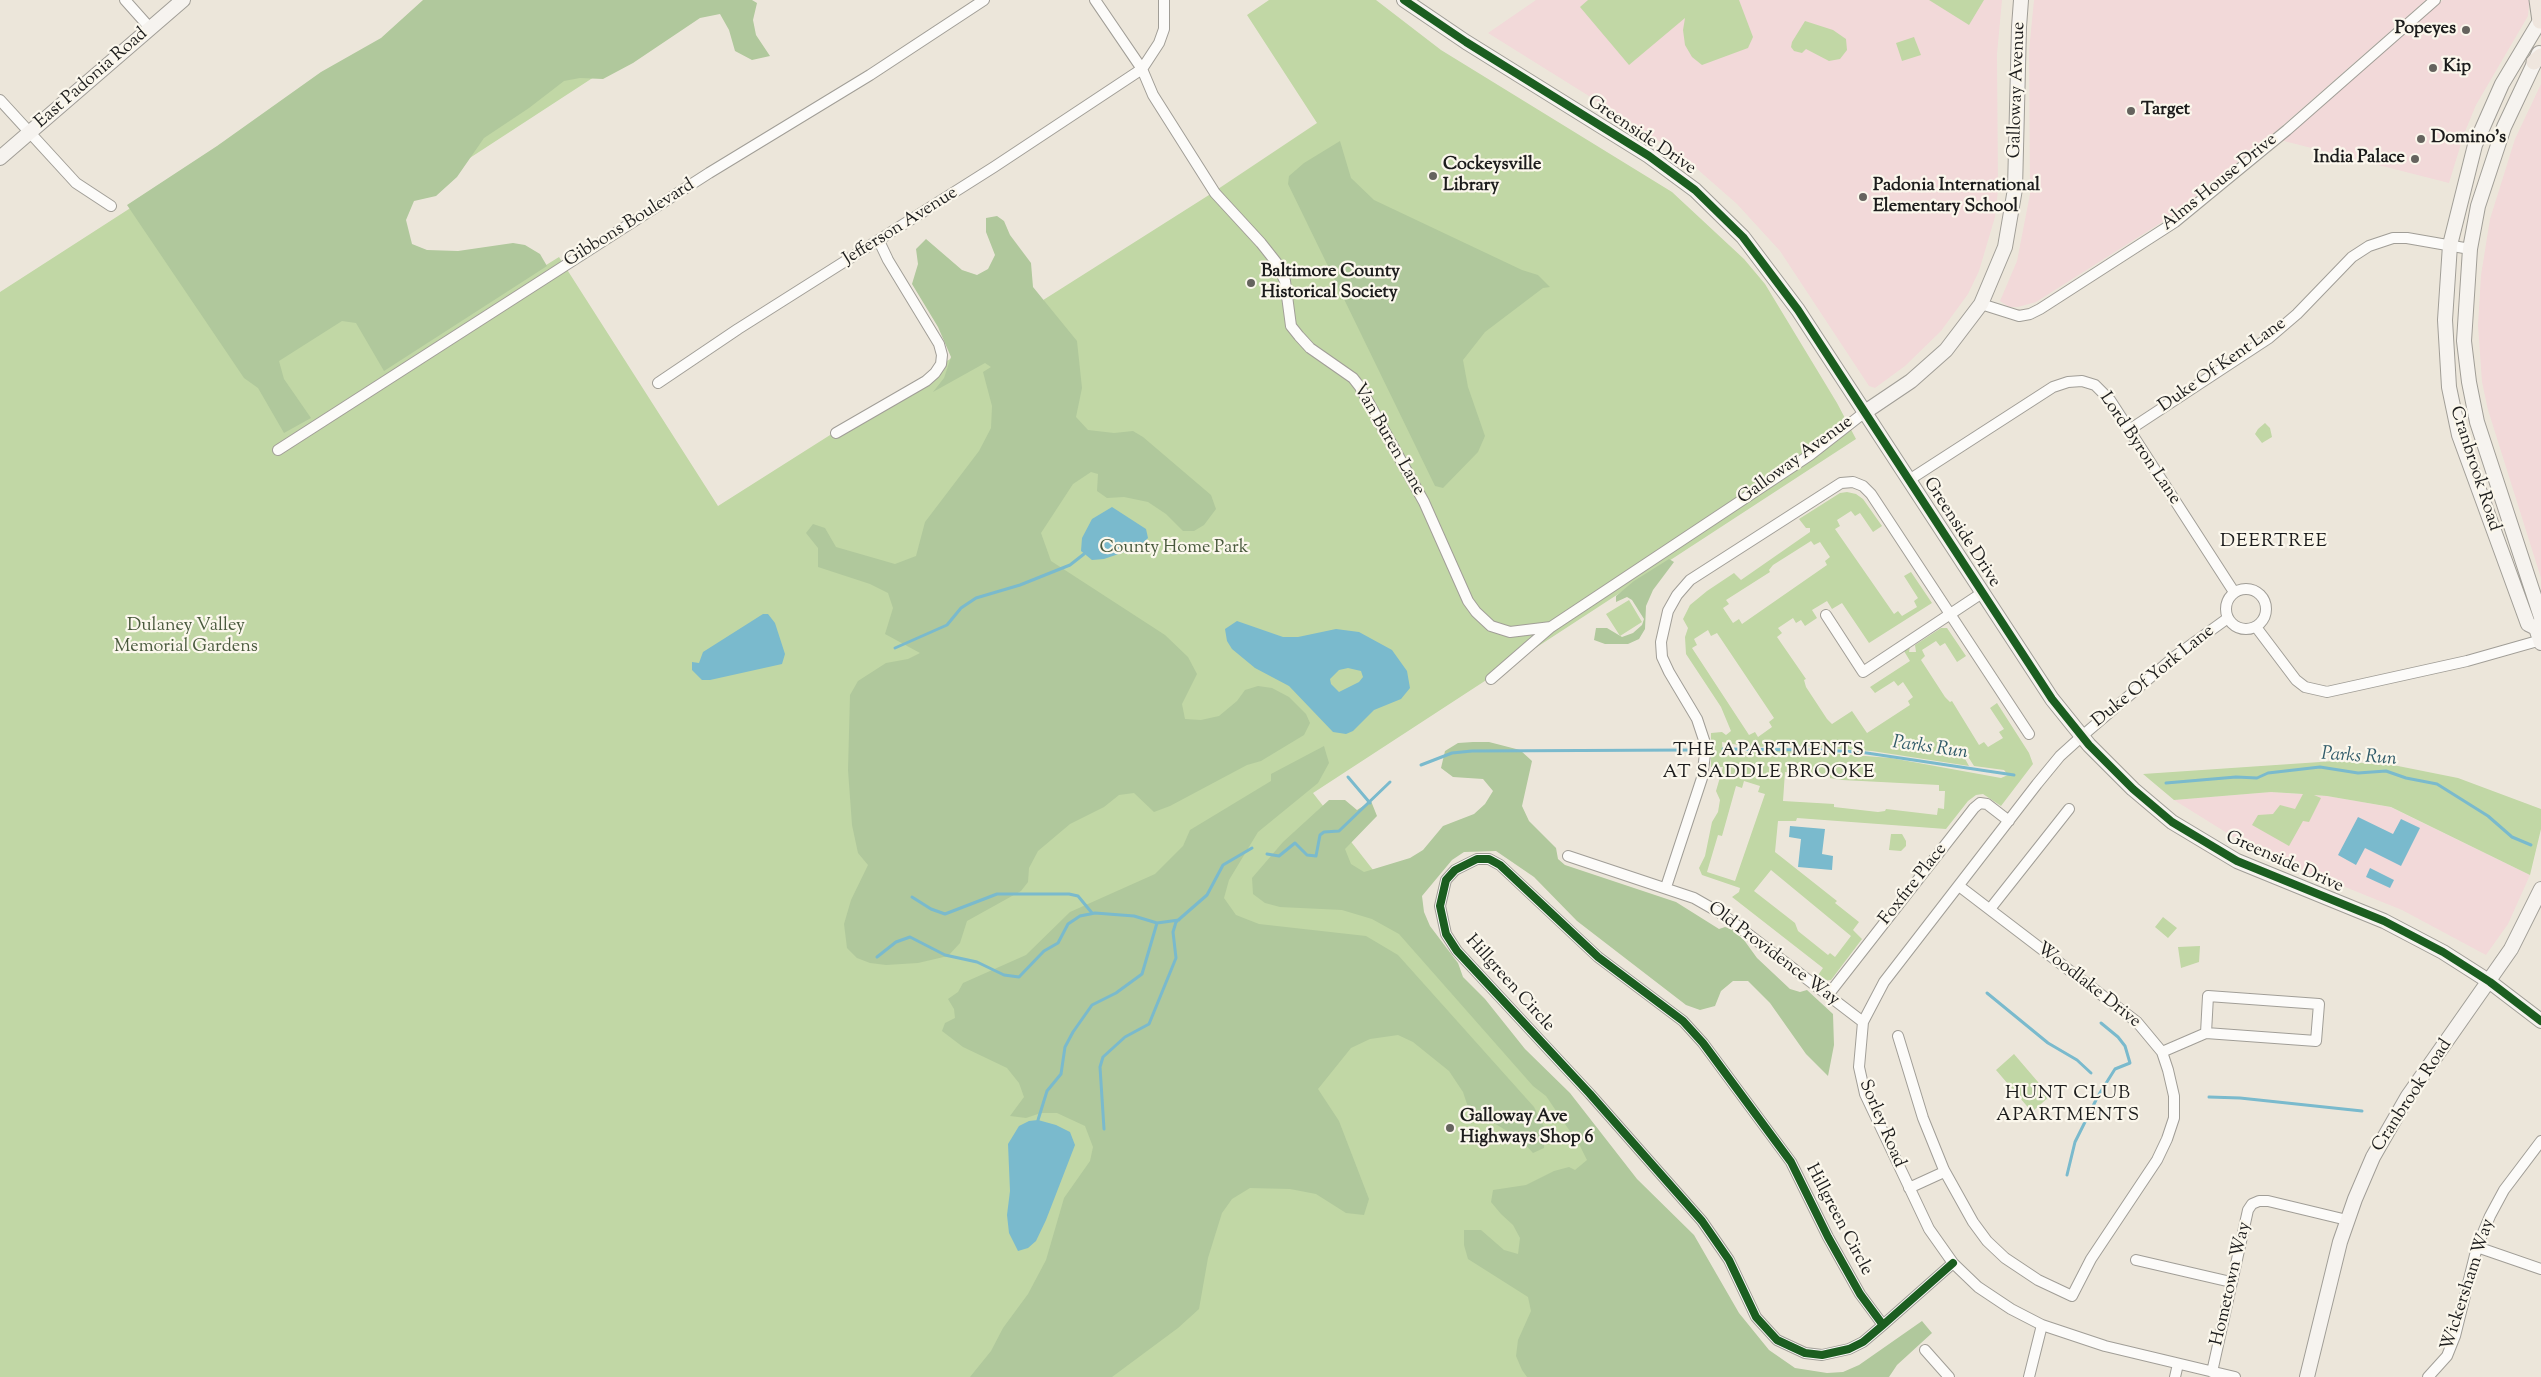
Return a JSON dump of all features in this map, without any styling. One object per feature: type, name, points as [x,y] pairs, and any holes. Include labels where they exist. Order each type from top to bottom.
[{"type":"main road","points":[[2537,0],[2540,20]]},
{"type":"street","points":[[125,0],[150,28]]},
{"type":"street","name":"East Padonia Road","points":[[0,158],[183,0]]},
{"type":"street","name":"Gibbons Boulevard","points":[[278,450],[709,173],[870,76],[984,0]]},
{"type":"street","points":[[1095,0],[1142,69],[1159,43],[1164,29],[1164,0]]},
{"type":"street","name":"Greenside Drive","points":[[1404,0],[1466,42],[1650,156],[1710,203],[1763,260],[1865,412],[2047,692],[2081,737],[2112,770],[2151,804],[2214,848],[2260,872],[2404,931],[2459,961],[2490,982],[2541,1022]]},
{"type":"street","name":"Galloway Avenue","points":[[1491,679],[1551,627],[1810,455],[1865,412],[1927,369],[1946,350],[1981,304],[2005,248],[2012,220],[2015,189],[2019,27],[2022,0]]},
{"type":"street","name":"Alms House Drive","points":[[1981,304],[2018,316],[2030,314],[2175,222],[2287,130],[2435,0]]},
{"type":"street","name":"Cranbrook Road","points":[[2540,20],[2510,69],[2483,123],[2464,182],[2450,245],[2444,320],[2446,360],[2453,410],[2470,469],[2528,624],[2540,632]]},
{"type":"street","name":"Cranbrook Road","points":[[2539,56],[2507,119],[2494,153],[2478,206],[2470,249],[2464,341],[2469,382],[2483,442],[2540,632]]},
{"type":"street","name":"Jefferson Avenue","points":[[658,382],[738,329],[879,241],[1142,69]]},
{"type":"street","name":"Van Buren Lane","points":[[1142,69],[1154,95],[1215,193],[1276,262],[1286,282],[1288,310],[1295,331],[1310,348],[1343,370],[1360,388],[1424,502],[1468,601],[1476,612],[1491,626],[1510,632],[1551,627]]},
{"type":"street","points":[[0,100],[29,134],[76,183],[111,206]]},
{"type":"street","name":"Duke Of Kent Lane","points":[[2129,430],[2269,338],[2297,314],[2342,265],[2361,250],[2393,238],[2417,239],[2470,249]]},
{"type":"street","points":[[836,433],[926,381],[935,373],[940,364],[942,354],[939,344],[888,260],[879,241]]},
{"type":"street","name":"Lord Byron Lane","points":[[1909,480],[2053,387],[2068,382],[2082,381],[2094,385],[2110,400],[2234,592]]},
{"type":"street","points":[[1666,887],[1702,778],[1705,753],[1703,732],[1668,672],[1662,658],[1661,642],[1668,611],[1677,595],[1690,580],[1841,483],[1853,482],[1862,486],[1871,494],[2029,734]]},
{"type":"street","points":[[2242,588],[2251,588],[2263,596],[2267,604],[2266,614],[2256,627],[2242,629],[2233,625],[2228,618],[2226,605],[2234,592],[2242,588]]},
{"type":"street","points":[[1826,616],[1863,672],[1982,593]]},
{"type":"street","name":"Duke Of York Lane","points":[[2081,737],[2174,657],[2228,618]]},
{"type":"street","points":[[2256,627],[2296,680],[2305,687],[2327,692],[2467,661],[2540,632]]},
{"type":"street","name":"Sorley Road","points":[[2081,737],[2060,756],[1884,982],[1863,1022],[1858,1067],[1865,1094],[1929,1229],[1953,1263],[1978,1287],[2011,1309],[2042,1326],[2105,1346],[2235,1377]]},
{"type":"street","name":"Foxfire Place","points":[[1828,996],[1974,808],[1980,803],[1987,804],[2009,821]]},
{"type":"street","points":[[1990,910],[2069,810]]},
{"type":"street","name":"Old Providence Way","points":[[1568,856],[1666,887],[1694,898],[1722,914],[1863,1022]]},
{"type":"street","name":"Hillgreen Circle","points":[[1883,1325],[1860,1294],[1791,1162],[1703,1042],[1690,1028],[1598,957],[1500,865],[1489,859],[1477,859],[1455,870],[1446,880],[1440,906],[1446,934],[1451,943],[1590,1094],[1702,1222],[1729,1260],[1756,1317],[1766,1330],[1792,1348],[1822,1355],[1849,1349],[1863,1342],[1883,1325],[1953,1263]]},
{"type":"street","name":"Woodlake Drive","points":[[1944,1172],[1973,1222],[1987,1241],[2006,1258],[2038,1280],[2072,1296],[2091,1259],[2157,1160],[2167,1140],[2174,1118],[2174,1096],[2162,1052],[2150,1035],[2124,1011],[1959,886]]},
{"type":"street","name":"Cranbrook Road","points":[[2307,1377],[2346,1220],[2373,1156],[2396,1115],[2490,982],[2521,933],[2541,890]]},
{"type":"street","points":[[2162,1052],[2206,1033],[2316,1041],[2319,1004],[2208,996],[2206,1033]]},
{"type":"street","points":[[1898,1036],[1923,1118],[1944,1172],[1909,1188]]},
{"type":"street","name":"Wickersham Way","points":[[2428,1377],[2447,1356],[2456,1336],[2477,1247],[2504,1190],[2541,1141]]},
{"type":"street","name":"Hometown Way","points":[[2212,1372],[2248,1210],[2259,1200],[2346,1220]]},
{"type":"street","points":[[2477,1247],[2541,1269]]},
{"type":"street","points":[[2136,1260],[2231,1282]]},
{"type":"street","points":[[2029,1377],[2042,1326]]},
{"type":"street","points":[[1925,1350],[1949,1377]]},
{"type":"street","points":[[2175,1377],[2178,1364]]},
{"type":"shaded area","name":"Padonia International Elementary School","points":[[1536,0],[2002,0],[1997,54],[1998,190],[1995,217],[1979,271],[1968,294],[1941,331],[1905,366],[1875,388],[1869,386],[1780,251],[1737,204],[1688,161],[1637,126],[1488,33]]},
{"type":"shaded area","points":[[2034,0],[2426,0],[2282,126],[2170,217],[2036,302],[2018,307],[2009,307],[2000,301],[2017,261],[2030,194],[2029,51]]},
{"type":"shaded area","points":[[2443,0],[2529,0],[2528,16],[2476,105],[2464,134],[2449,183],[2280,140]]},
{"type":"shaded area","points":[[2541,84],[2541,578],[2488,410],[2482,382],[2478,325],[2481,275],[2490,219],[2515,139]]},
{"type":"shaded area","points":[[2271,792],[2327,796],[2390,807],[2530,875],[2508,924],[2486,955],[2402,910],[2256,851],[2174,800]]},
{"type":"green space","points":[[423,0],[752,0],[757,3],[753,20],[756,35],[770,56],[752,60],[735,51],[729,30],[720,14],[700,18],[633,63],[603,79],[580,78],[564,81],[529,108],[484,138],[457,177],[436,196],[414,201],[406,220],[412,244],[427,250],[458,251],[513,243],[525,245],[540,254],[547,266],[384,371],[356,323],[342,321],[279,361],[284,379],[311,418],[284,433],[258,388],[244,378],[127,205],[217,146],[321,72],[381,38]]},
{"type":"green space","points":[[1269,0],[1376,0],[1441,50],[1672,192],[1744,259],[1765,284],[1837,403],[1856,439],[1313,793],[1769,1377],[0,1377],[0,292],[132,207],[512,44],[680,21],[370,223],[474,310],[559,257],[718,506],[1209,195],[1317,123],[1247,15]]},
{"type":"green space","points":[[1588,0],[1739,0],[1753,37],[1748,48],[1702,65],[1692,57],[1685,45],[1683,30],[1685,18],[1629,65],[1580,7]]},
{"type":"green space","points":[[1929,0],[1984,0],[1969,25]]},
{"type":"green space","points":[[1805,21],[1833,30],[1846,39],[1847,50],[1840,59],[1829,61],[1806,49],[1802,53],[1794,51],[1791,47],[1792,42]]},
{"type":"green space","points":[[1914,37],[1921,55],[1902,61],[1896,43]]},
{"type":"green space","points":[[1340,141],[1351,178],[1374,200],[1522,270],[1538,275],[1550,287],[1543,288],[1485,332],[1463,360],[1468,387],[1485,436],[1478,452],[1443,488],[1435,486],[1288,184],[1289,176],[1304,163]]},
{"type":"green space","points":[[997,216],[1004,221],[1010,235],[1031,263],[1033,287],[1077,341],[1082,388],[1076,417],[1088,430],[1114,433],[1133,431],[1143,437],[1211,495],[1216,509],[1204,525],[1194,531],[1183,531],[1166,514],[1148,502],[1124,497],[1107,498],[1097,491],[1098,474],[1091,472],[1073,484],[1041,533],[1051,561],[1165,635],[1188,657],[1197,674],[1182,704],[1185,719],[1201,720],[1219,716],[1237,701],[1245,690],[1258,686],[1272,688],[1289,697],[1306,714],[1310,723],[1304,735],[1261,761],[1247,765],[1170,806],[1154,812],[1134,793],[1119,795],[1104,807],[1070,824],[1038,851],[1029,868],[1028,882],[1021,891],[967,921],[960,943],[948,956],[918,963],[886,965],[870,963],[857,958],[847,948],[844,924],[851,900],[868,865],[858,853],[852,825],[848,770],[850,695],[858,681],[886,663],[908,659],[920,653],[885,634],[893,608],[888,593],[870,584],[818,567],[818,548],[806,533],[813,524],[825,528],[836,547],[895,564],[916,556],[925,522],[979,451],[991,428],[992,406],[983,372],[991,367],[985,363],[933,392],[944,378],[951,357],[938,327],[912,284],[918,264],[916,249],[926,239],[962,270],[977,275],[988,269],[995,255],[986,232],[986,218]]},
{"type":"green space","points":[[2265,423],[2270,428],[2272,437],[2262,443],[2255,434]]},
{"type":"green space","points":[[1840,493],[1856,494],[1863,499],[1882,526],[1873,532],[1860,513],[1855,516],[1851,511],[1837,520],[1840,526],[1835,529],[1894,614],[1898,611],[1902,616],[1917,607],[1914,601],[1918,598],[1904,576],[1911,572],[1932,603],[1869,643],[1842,603],[1832,609],[1827,601],[1812,610],[1817,618],[1805,626],[1801,620],[1796,623],[1793,618],[1778,628],[1782,633],[1777,637],[1806,679],[1804,680],[1806,687],[1827,719],[1832,724],[1852,711],[1867,733],[1910,705],[1908,701],[1913,697],[1903,682],[1898,686],[1894,681],[1875,693],[1870,687],[1910,661],[1904,651],[1910,647],[1909,652],[1916,652],[1915,645],[1941,628],[1947,628],[1966,656],[1957,662],[1945,643],[1940,646],[1936,641],[1922,650],[1925,656],[1921,660],[1945,697],[1950,702],[1952,701],[1979,745],[1984,742],[1988,747],[2003,738],[1999,732],[2004,729],[1990,708],[1997,703],[2029,753],[2033,764],[2001,806],[1983,794],[1976,795],[1968,801],[1946,829],[1797,818],[1796,821],[1778,821],[1775,852],[1837,901],[1835,903],[1859,922],[1853,930],[1862,939],[1831,980],[1822,981],[1816,978],[1823,968],[1732,897],[1739,892],[1740,888],[1702,875],[1699,868],[1705,856],[1712,822],[1718,812],[1720,800],[1716,791],[1723,767],[1711,767],[1711,733],[1722,732],[1726,735],[1731,731],[1721,707],[1686,654],[1685,637],[1688,628],[1683,619],[1690,605],[1707,591],[1734,573],[1741,580],[1810,532],[1810,528],[1806,528],[1799,519]],"holes":[[[1811,541],[1814,545],[1820,542],[1830,557],[1825,561],[1827,565],[1742,624],[1739,619],[1733,623],[1723,608],[1729,604],[1726,600],[1770,572],[1769,570],[1773,565]],[[1708,630],[1711,636],[1717,633],[1774,718],[1769,722],[1772,727],[1758,737],[1755,732],[1749,735],[1692,648],[1697,645],[1694,639]],[[1722,742],[1749,747],[1797,746],[1872,751],[1969,766],[1964,757],[1967,755],[1974,766],[2004,770],[2008,775],[2001,778],[1891,758],[1801,751],[1757,751],[1723,756]],[[1785,772],[1830,775],[1830,778],[1842,780],[1939,785],[1939,791],[1945,791],[1944,809],[1938,808],[1937,815],[1886,809],[1885,811],[1878,812],[1834,807],[1834,804],[1783,801]],[[1744,781],[1760,786],[1758,792],[1765,794],[1735,881],[1707,872],[1718,835],[1722,836],[1736,786],[1742,788]],[[1771,870],[1851,936],[1835,957],[1830,953],[1828,955],[1798,931],[1795,923],[1754,891]]]},
{"type":"green space","points":[[1669,559],[1674,562],[1653,590],[1646,606],[1645,629],[1639,639],[1628,644],[1605,644],[1594,640],[1596,628],[1607,628],[1622,637],[1633,633],[1642,625],[1644,619],[1632,600],[1627,597],[1616,602],[1616,596],[1634,581]]},
{"type":"green space","points":[[1629,600],[1642,622],[1620,636],[1606,614]]},
{"type":"green space","points":[[1489,742],[1520,750],[1532,761],[1522,806],[1529,821],[1556,848],[1558,859],[1565,865],[1676,902],[1719,929],[1725,927],[1731,929],[1744,940],[1757,958],[1790,989],[1800,992],[1807,990],[1833,1014],[1834,1045],[1828,1076],[1806,1054],[1770,1003],[1748,981],[1733,981],[1721,991],[1715,1006],[1700,1010],[1686,1005],[1577,921],[1534,877],[1496,851],[1464,852],[1452,860],[1422,896],[1424,912],[1430,926],[1458,963],[1463,977],[1485,999],[1525,1049],[1570,1093],[1637,1179],[1694,1235],[1739,1313],[1769,1350],[1795,1368],[1827,1373],[1843,1372],[1859,1365],[1922,1321],[1932,1333],[1897,1365],[1889,1377],[1527,1377],[1522,1370],[1516,1356],[1518,1340],[1531,1311],[1528,1297],[1468,1259],[1464,1245],[1464,1230],[1481,1230],[1504,1250],[1518,1254],[1520,1238],[1513,1225],[1491,1202],[1493,1190],[1526,1185],[1554,1171],[1569,1167],[1575,1170],[1587,1160],[1580,1146],[1546,1096],[1533,1086],[1399,934],[1372,919],[1342,910],[1280,907],[1265,903],[1253,894],[1252,878],[1283,842],[1329,800],[1345,800],[1357,810],[1371,801],[1377,816],[1345,849],[1351,864],[1364,872],[1410,858],[1423,850],[1443,826],[1474,814],[1485,804],[1493,791],[1483,779],[1453,777],[1441,768],[1445,751],[1458,743]]},
{"type":"green space","points":[[1324,746],[1329,763],[1318,783],[1258,832],[1229,880],[1224,898],[1236,915],[1259,924],[1366,936],[1398,955],[1534,1107],[1545,1129],[1544,1148],[1533,1153],[1520,1139],[1468,1107],[1463,1092],[1449,1071],[1413,1042],[1398,1035],[1370,1039],[1351,1048],[1318,1089],[1339,1121],[1369,1199],[1364,1215],[1346,1213],[1316,1194],[1290,1189],[1250,1188],[1232,1199],[1222,1213],[1208,1258],[1199,1309],[1178,1328],[1112,1377],[970,1377],[991,1351],[1003,1328],[1028,1294],[1046,1260],[1064,1198],[1090,1161],[1093,1147],[1085,1126],[1057,1113],[1041,1113],[1026,1118],[1010,1116],[1024,1097],[1019,1083],[1007,1068],[963,1047],[942,1031],[945,1023],[955,1018],[954,1009],[948,999],[958,992],[963,983],[1026,955],[1070,912],[1155,874],[1183,846],[1190,830],[1271,781],[1271,774]]},
{"type":"green space","points":[[2335,761],[2393,765],[2458,778],[2541,809],[2541,829],[2530,875],[2391,807],[2327,796],[2314,795],[2321,798],[2309,822],[2303,821],[2289,846],[2252,825],[2258,815],[2273,814],[2280,805],[2295,809],[2303,794],[2271,792],[2174,800],[2143,774]]},
{"type":"green space","points":[[1891,834],[1902,834],[1906,841],[1906,846],[1901,851],[1889,850]]},
{"type":"green space","points":[[2163,917],[2177,928],[2168,938],[2155,927]]},
{"type":"green space","points":[[2200,946],[2199,962],[2181,968],[2178,947]]},
{"type":"green space","points":[[2014,1054],[2050,1096],[2032,1112],[1996,1070]]},
{"type":"water","points":[[1112,507],[1146,529],[1148,538],[1139,547],[1104,559],[1092,560],[1081,551],[1082,538],[1092,519]]},
{"type":"water","points":[[763,614],[768,614],[775,623],[785,654],[782,664],[710,680],[702,680],[692,670],[692,662],[699,663],[703,652]]},
{"type":"water","points":[[1237,621],[1283,637],[1298,637],[1336,629],[1359,632],[1392,650],[1407,671],[1410,688],[1401,699],[1374,710],[1353,731],[1346,734],[1333,732],[1289,686],[1255,668],[1232,649],[1227,641],[1225,629]],"holes":[[[1348,668],[1361,671],[1363,677],[1359,682],[1339,692],[1331,684],[1330,679],[1339,670]]]},
{"type":"water","points":[[2358,817],[2393,834],[2401,819],[2420,828],[2401,866],[2365,848],[2356,865],[2338,855]]},
{"type":"water","points":[[1790,826],[1825,829],[1822,854],[1833,856],[1832,870],[1798,867],[1801,839],[1789,837]]},
{"type":"water","points":[[2370,868],[2394,880],[2390,888],[2366,877]]},
{"type":"water","points":[[1038,1120],[1056,1125],[1070,1132],[1075,1145],[1036,1241],[1028,1248],[1018,1251],[1009,1233],[1007,1215],[1010,1191],[1008,1144],[1019,1126],[1029,1121]]},
{"type":"waterway","points":[[895,648],[947,625],[961,608],[976,598],[1020,585],[1070,565],[1084,554]]},
{"type":"waterway","name":"Parks Run","points":[[1723,749],[1860,752],[2014,775]]},
{"type":"waterway","name":"Parks Run","points":[[1421,765],[1452,753],[1472,751],[1689,750]]},
{"type":"waterway","name":"Parks Run","points":[[2166,783],[2236,777],[2257,778],[2268,773],[2320,767],[2358,773],[2386,771],[2406,778],[2437,784],[2488,816],[2512,837],[2531,845]]},
{"type":"waterway","points":[[1348,777],[1370,803]]},
{"type":"waterway","points":[[1267,854],[1279,856],[1295,843],[1307,855],[1316,856],[1320,835],[1324,832],[1339,831],[1390,782]]},
{"type":"waterway","points":[[1104,1129],[1100,1067],[1103,1057],[1125,1037],[1149,1024],[1176,958],[1173,932],[1176,922],[1207,895],[1223,865],[1252,848]]},
{"type":"waterway","points":[[912,897],[931,909],[945,914],[997,894],[1069,894],[1078,896],[1092,913]]},
{"type":"waterway","points":[[877,957],[896,942],[910,937],[945,955],[977,962],[1004,975],[1019,977],[1044,951],[1058,943],[1068,924],[1080,916],[1095,913],[1134,916],[1157,923],[1179,920]]},
{"type":"waterway","points":[[1038,1120],[1047,1091],[1061,1074],[1065,1047],[1073,1032],[1092,1005],[1116,993],[1142,974],[1157,923]]},
{"type":"waterway","points":[[1987,993],[2048,1043],[2077,1060],[2091,1073]]},
{"type":"waterway","points":[[2067,1175],[2075,1142],[2098,1096],[2115,1069],[2130,1063],[2125,1046],[2118,1037],[2101,1023]]},
{"type":"waterway","points":[[2209,1097],[2240,1098],[2362,1111]]},
{"type":"cycle path","points":[[1404,0],[1466,42],[1649,156],[1695,190],[1743,237],[1798,310],[2052,699],[2089,745],[2133,789],[2172,822],[2237,861],[2384,921],[2443,952],[2490,982],[2541,1021]]},
{"type":"cycle path","points":[[1883,1325],[1860,1294],[1828,1237],[1791,1162],[1703,1043],[1683,1021],[1598,957],[1500,865],[1489,859],[1477,859],[1455,870],[1446,880],[1440,906],[1446,934],[1457,951],[1590,1094],[1702,1221],[1729,1260],[1756,1317],[1777,1340],[1805,1353],[1822,1355],[1849,1349],[1863,1342],[1883,1325],[1953,1263]]},
{"type":"place","name":"Popeyes","points":[[2466,30]]},
{"type":"place","name":"Kip","points":[[2433,68]]},
{"type":"place","name":"Target","points":[[2131,111]]},
{"type":"place","name":"Domino's","points":[[2421,139]]},
{"type":"place","name":"India Palace","points":[[2415,159]]},
{"type":"place","name":"Cockeysville Library","points":[[1433,176]]},
{"type":"place","name":"Padonia International Elementary School","points":[[1863,197]]},
{"type":"place","name":"Baltimore County Historical Society","points":[[1251,283]]},
{"type":"place","name":"Galloway Ave Highways Shop 6","points":[[1450,1128]]},
{"type":"district","name":"DEERTREE","points":[[2274,543]]},
{"type":"district","name":"THE APARTMENTS AT SADDLE BROOKE","points":[[1769,763]]},
{"type":"district","name":"HUNT CLUB APARTMENTS","points":[[2068,1106]]},
{"type":"park label","name":"County Home Park","points":[[1174,549]]},
{"type":"park label","name":"Dulaney Valley Memorial Gardens","points":[[186,638]]}]
